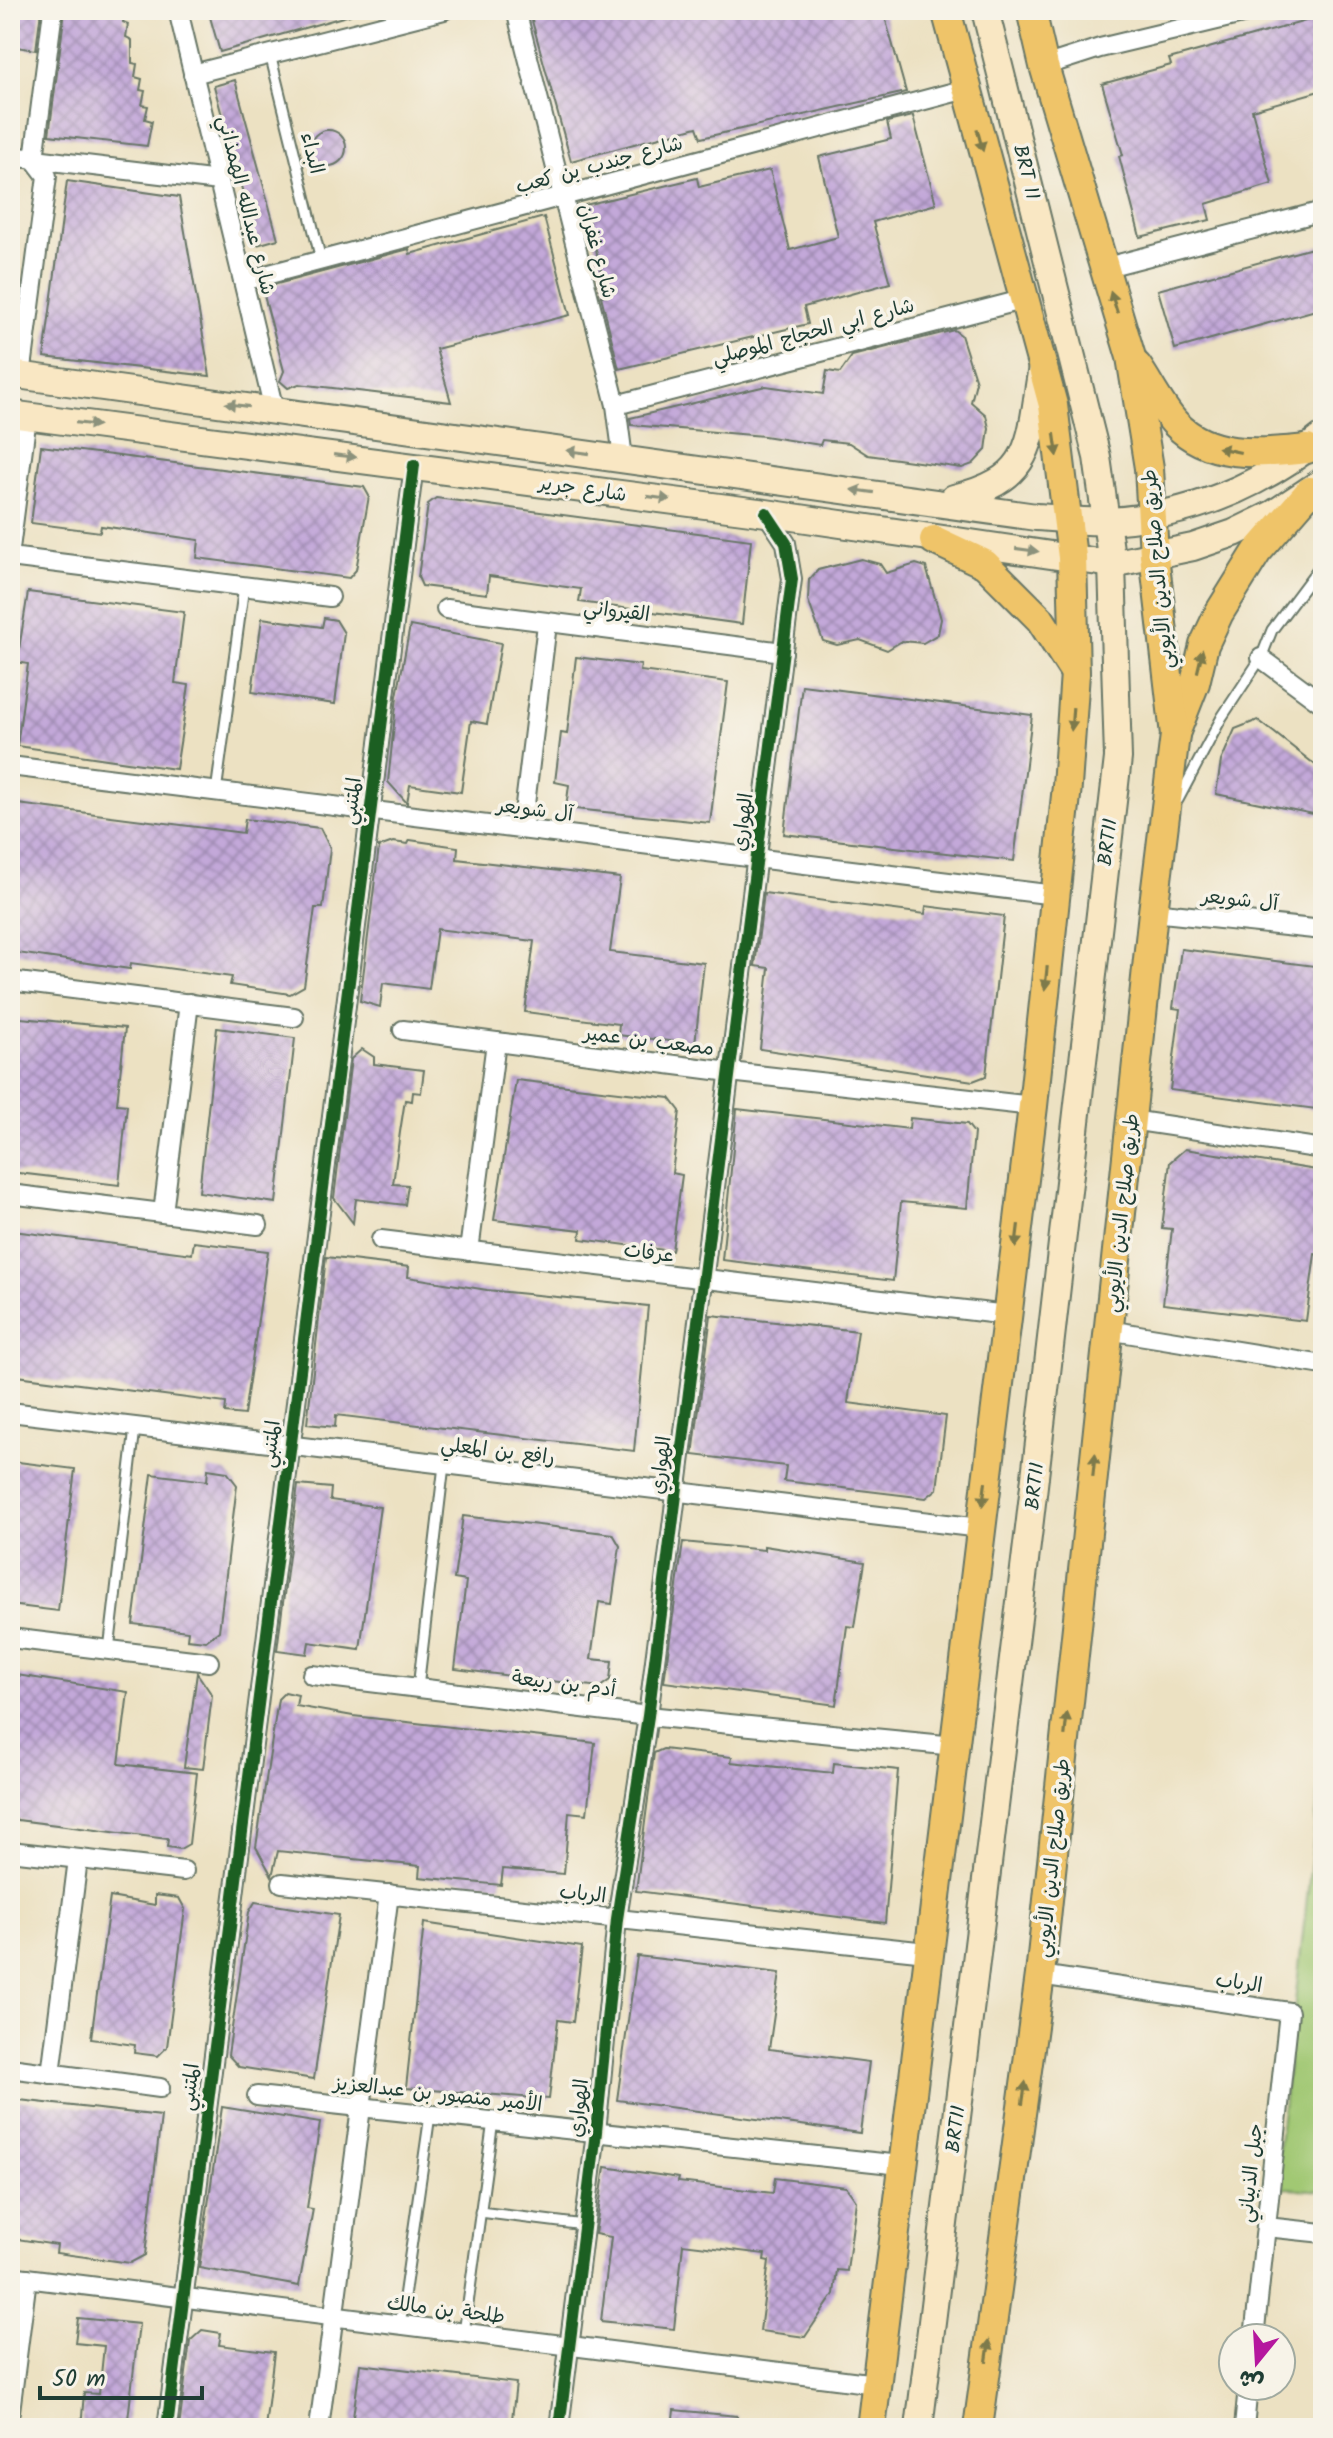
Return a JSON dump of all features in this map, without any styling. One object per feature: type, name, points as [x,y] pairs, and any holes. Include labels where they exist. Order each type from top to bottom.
[{"type":"main road","points":[[871,2428],[1033,1106],[1075,673],[1072,557],[1053,405],[1022,300],[946,10]]},
{"type":"main road","name":"BRT 11","points":[[985,10],[1068,334]]},
{"type":"main road","name":"طريق صلاح الدين الأيوبي","points":[[978,2428],[1040,1975],[1153,912],[1175,735],[1154,555],[1153,516],[1131,357],[1044,66],[1031,10]]},
{"type":"main road","name":"BRT11","points":[[919,2428],[1030,1520],[1118,758],[1109,542],[1097,457],[1068,334]]},
{"type":"main road","points":[[1131,357],[1175,422],[1201,441],[1248,453],[1315,442]]},
{"type":"main road","points":[[940,502],[998,485],[1020,463],[1031,434],[1042,367]]},
{"type":"main road","name":"شارع جرير","points":[[16,375],[1036,517],[1067,518],[1109,542],[1154,555],[1193,547],[1234,533],[1316,486]]},
{"type":"main road","name":"شارع جرير","points":[[18,415],[414,465],[1072,557],[1109,542]]},
{"type":"main road","points":[[1109,542],[1153,516],[1221,499],[1260,481],[1315,442]]},
{"type":"main road","points":[[1175,735],[1195,683],[1204,645],[1219,613],[1257,552],[1316,486]]},
{"type":"main road","points":[[934,540],[985,564],[1040,619],[1075,673]]},
{"type":"street","points":[[16,375],[47,176],[34,159],[53,10]]},
{"type":"street","name":"شارع عبدالله الهمذاني","points":[[178,10],[274,410]]},
{"type":"street","points":[[193,74],[444,10]]},
{"type":"street","name":"شارع غفران","points":[[516,10],[616,405],[623,458]]},
{"type":"street","points":[[1044,66],[1100,48],[1259,10]]},
{"type":"street","name":"شارع جندب بن كعب","points":[[243,281],[966,89]]},
{"type":"street","points":[[10,156],[219,181]]},
{"type":"street","points":[[1103,268],[1323,211]]},
{"type":"street","name":"شارع ابي الحجاج الموصلي","points":[[616,405],[1022,300]]},
{"type":"street","points":[[10,549],[18,415]]},
{"type":"street","name":"المتنبي","points":[[167,2428],[414,465]]},
{"type":"street","name":"الهواري","points":[[559,2428],[596,2132],[617,1919],[648,1716],[783,652],[791,567],[786,543],[766,513]]},
{"type":"street","points":[[10,557],[330,597]]},
{"type":"street","name":"القيرواني","points":[[446,609],[783,652]]},
{"type":"street","points":[[522,829],[547,624]]},
{"type":"street","points":[[1261,658],[1323,704]]},
{"type":"street","name":"آل شويعر","points":[[10,766],[1055,895]]},
{"type":"street","name":"آل شويعر","points":[[1153,912],[1323,930]]},
{"type":"street","points":[[10,981],[294,1017]]},
{"type":"street","points":[[163,1213],[189,1003]]},
{"type":"street","name":"مصعب بن عمير","points":[[403,1030],[730,1072],[1033,1106]]},
{"type":"street","points":[[469,1251],[496,1042]]},
{"type":"street","points":[[1131,1120],[1323,1149]]},
{"type":"street","points":[[10,1194],[258,1225]]},
{"type":"street","name":"عرفات","points":[[381,1240],[1007,1315]]},
{"type":"street","points":[[1108,1330],[1323,1365]]},
{"type":"street","name":"رافع بن المعلي","points":[[10,1412],[980,1528]]},
{"type":"street","points":[[10,1638],[209,1662]]},
{"type":"street","name":"أدم بن ربيعة","points":[[312,1675],[648,1716],[955,1746]]},
{"type":"street","points":[[10,1851],[184,1871]]},
{"type":"street","points":[[51,2074],[78,1859]]},
{"type":"street","name":"الرباب","points":[[282,1883],[927,1952]]},
{"type":"street","points":[[319,2428],[389,1894]]},
{"type":"street","name":"الرباب","points":[[1040,1975],[1289,2012]]},
{"type":"street","name":"جبل الذبياني","points":[[1256,2322],[1289,2012]]},
{"type":"street","points":[[10,2068],[160,2088]]},
{"type":"street","name":"الأمير منصور بن عبدالعزيز","points":[[257,2096],[901,2165]]},
{"type":"street","points":[[1266,2227],[1323,2233]]},
{"type":"street","points":[[10,2411],[19,2277]]},
{"type":"street","name":"طلحة بن مالك","points":[[19,2277],[876,2384]]},
{"type":"street","points":[[1244,2428],[1246,2402]]},
{"type":"lane","name":"البداء","points":[[270,54],[321,260]]},
{"type":"lane","points":[[1165,825],[1222,717],[1261,658],[1272,630],[1323,562]]},
{"type":"lane","points":[[216,792],[244,586]]},
{"type":"lane","points":[[109,1650],[135,1428]]},
{"type":"lane","points":[[418,1688],[444,1465]]},
{"type":"lane","points":[[400,2325],[430,2114]]},
{"type":"lane","points":[[464,2333],[493,2121]]},
{"type":"lane","points":[[480,2212],[584,2225]]},
{"type":"green space","points":[[1323,1757],[1323,2191],[1274,2187]]},
{"type":"building","points":[[10,10],[41,10],[36,50],[10,46]]},
{"type":"building","points":[[65,10],[125,10],[123,22],[128,24],[126,37],[132,40],[132,63],[137,64],[135,77],[142,79],[140,90],[145,91],[142,105],[148,106],[145,119],[152,121],[147,146],[49,135]]},
{"type":"building","points":[[208,10],[349,10],[350,15],[220,52]]},
{"type":"building","points":[[529,10],[883,10],[906,92],[701,138],[697,127],[571,161]]},
{"type":"building","points":[[1313,19],[1323,55],[1323,90],[1252,110],[1272,184],[1206,204],[1210,220],[1140,237],[1119,156],[1123,155],[1102,84],[1171,65],[1169,59]]},
{"type":"building","points":[[235,80],[278,239],[257,245],[214,86]]},
{"type":"building","points":[[913,116],[936,204],[873,222],[890,283],[804,307],[808,324],[619,369],[601,296],[607,294],[585,205],[697,178],[699,187],[770,170],[790,250],[838,237],[819,157],[891,139],[887,122]]},
{"type":"building","points":[[328,130],[340,136],[346,148],[340,160],[328,166],[316,160],[310,148],[316,136]]},
{"type":"building","points":[[67,181],[179,197],[210,376],[44,357]]},
{"type":"building","points":[[544,217],[570,315],[436,349],[451,402],[299,384],[288,388],[280,381],[284,371],[262,288],[409,249],[410,254]]},
{"type":"building","points":[[1323,245],[1323,308],[1175,349],[1158,290]]},
{"type":"building","points":[[954,330],[961,335],[976,382],[971,402],[986,415],[989,428],[986,450],[973,464],[962,468],[868,455],[849,443],[822,440],[820,445],[764,436],[631,425],[630,418],[766,386],[823,394],[827,371],[840,373],[852,356]]},
{"type":"building","points":[[41,446],[364,487],[369,496],[356,570],[349,578],[197,558],[199,540],[101,526],[100,532],[31,523]]},
{"type":"building","points":[[436,498],[751,540],[742,624],[579,602],[581,589],[489,576],[487,594],[422,586],[418,577],[428,504]]},
{"type":"building","points":[[861,559],[880,564],[886,573],[916,564],[926,567],[941,619],[938,634],[923,643],[902,641],[887,650],[860,640],[837,645],[823,641],[808,600],[809,580],[818,570]]},
{"type":"building","points":[[28,592],[184,612],[175,683],[189,685],[176,769],[17,746],[28,664],[17,662]]},
{"type":"building","points":[[262,618],[322,627],[324,618],[336,620],[344,633],[335,704],[252,692]]},
{"type":"building","points":[[410,626],[501,643],[487,724],[471,721],[461,792],[410,785],[407,803],[388,782],[397,696]]},
{"type":"building","points":[[576,657],[641,665],[640,671],[728,682],[710,823],[566,808],[569,785],[555,782],[561,733],[567,734]]},
{"type":"building","points":[[802,685],[1032,715],[1014,861],[784,834]]},
{"type":"building","points":[[1258,720],[1323,771],[1323,816],[1216,794],[1221,761],[1235,729]]},
{"type":"building","points":[[10,803],[243,833],[245,819],[320,828],[330,848],[323,908],[315,908],[304,986],[290,994],[230,985],[232,977],[131,963],[130,969],[10,952]]},
{"type":"building","points":[[410,840],[458,847],[457,859],[620,878],[610,952],[704,963],[695,1044],[618,1035],[619,1024],[525,1012],[534,941],[437,929],[429,989],[383,983],[380,1007],[360,1001],[379,847],[393,842],[408,844]]},
{"type":"building","points":[[764,893],[925,914],[926,906],[1004,916],[986,1076],[973,1081],[760,1049],[769,968],[755,966]]},
{"type":"building","points":[[1181,949],[1323,967],[1317,1049],[1323,1050],[1323,1056],[1316,1109],[1170,1090],[1180,1009],[1173,1008]]},
{"type":"building","points":[[10,1017],[125,1028],[117,1104],[127,1105],[119,1185],[10,1172]]},
{"type":"building","points":[[217,1028],[295,1038],[276,1203],[199,1192]]},
{"type":"building","points":[[362,1049],[374,1057],[374,1064],[424,1070],[421,1093],[413,1092],[412,1101],[405,1100],[400,1132],[393,1184],[408,1185],[405,1205],[356,1199],[353,1223],[334,1198],[351,1059]]},
{"type":"building","points":[[516,1080],[670,1098],[680,1111],[672,1173],[682,1175],[672,1251],[580,1239],[581,1230],[494,1220]]},
{"type":"building","points":[[737,1109],[909,1129],[910,1118],[967,1124],[974,1133],[967,1208],[901,1202],[893,1281],[722,1260]]},
{"type":"building","points":[[1185,1149],[1323,1171],[1323,1255],[1315,1254],[1306,1321],[1163,1304],[1172,1229],[1162,1228],[1170,1162]]},
{"type":"building","points":[[13,1231],[192,1254],[194,1242],[268,1251],[244,1415],[225,1413],[226,1403],[10,1375]]},
{"type":"building","points":[[326,1257],[409,1267],[408,1277],[487,1290],[648,1306],[634,1451],[336,1415],[335,1427],[307,1424]]},
{"type":"building","points":[[711,1315],[858,1331],[848,1403],[946,1416],[937,1489],[926,1498],[784,1481],[786,1466],[693,1455]]},
{"type":"building","points":[[10,1461],[75,1469],[58,1611],[10,1605]]},
{"type":"building","points":[[208,1469],[227,1472],[237,1485],[219,1631],[206,1641],[187,1639],[188,1631],[133,1624],[152,1474],[207,1481]]},
{"type":"building","points":[[298,1485],[331,1488],[330,1500],[380,1507],[360,1649],[309,1642],[307,1654],[277,1650]]},
{"type":"building","points":[[463,1516],[613,1534],[620,1546],[612,1604],[599,1602],[591,1659],[612,1661],[610,1680],[600,1687],[455,1669],[466,1581],[454,1579]]},
{"type":"building","points":[[683,1542],[764,1550],[764,1546],[865,1562],[855,1627],[847,1626],[836,1705],[664,1682]]},
{"type":"building","points":[[197,1673],[212,1695],[203,1769],[184,1767]]},
{"type":"building","points":[[10,1674],[128,1692],[119,1764],[197,1773],[189,1844],[180,1849],[167,1847],[168,1839],[10,1819]]},
{"type":"building","points":[[285,1692],[298,1695],[296,1706],[353,1716],[595,1743],[587,1814],[569,1812],[564,1874],[503,1869],[501,1885],[419,1877],[420,1866],[278,1851],[272,1876],[256,1847],[278,1699]]},
{"type":"building","points":[[663,1749],[732,1757],[731,1762],[833,1773],[834,1763],[898,1770],[885,1923],[636,1891],[654,1753]]},
{"type":"building","points":[[155,1895],[179,1898],[185,1909],[167,2047],[158,2056],[134,2053],[135,2045],[91,2039],[110,1897],[155,1905]]},
{"type":"building","points":[[255,1902],[339,1915],[314,2079],[239,2067],[228,2055],[249,1912]]},
{"type":"building","points":[[424,1923],[582,1947],[573,2022],[558,2020],[549,2099],[406,2088]]},
{"type":"building","points":[[637,1956],[780,1973],[769,2049],[869,2062],[860,2133],[617,2100]]},
{"type":"building","points":[[10,2099],[161,2116],[145,2255],[130,2263],[56,2253],[57,2245],[10,2238]]},
{"type":"building","points":[[222,2107],[320,2123],[307,2208],[313,2209],[299,2286],[199,2268]]},
{"type":"building","points":[[605,2167],[679,2178],[678,2182],[773,2193],[775,2178],[846,2187],[856,2201],[847,2271],[837,2270],[834,2294],[805,2337],[760,2331],[769,2261],[764,2260],[765,2254],[683,2244],[674,2329],[601,2321],[611,2237],[595,2234]]},
{"type":"building","points":[[78,2318],[139,2324],[127,2428],[81,2428],[84,2393],[99,2394],[104,2346],[75,2343]]},
{"type":"building","points":[[202,2330],[221,2333],[219,2345],[274,2352],[265,2428],[179,2428],[190,2341]]},
{"type":"building","points":[[360,2364],[516,2383],[511,2428],[352,2425]]},
{"type":"building","points":[[674,2410],[737,2416],[737,2428],[672,2428]]},
{"type":"cycle path","points":[[167,2428],[414,465]]},
{"type":"cycle path","points":[[559,2428],[596,2132],[617,1919],[648,1716],[792,579],[786,543],[766,513]]}]
